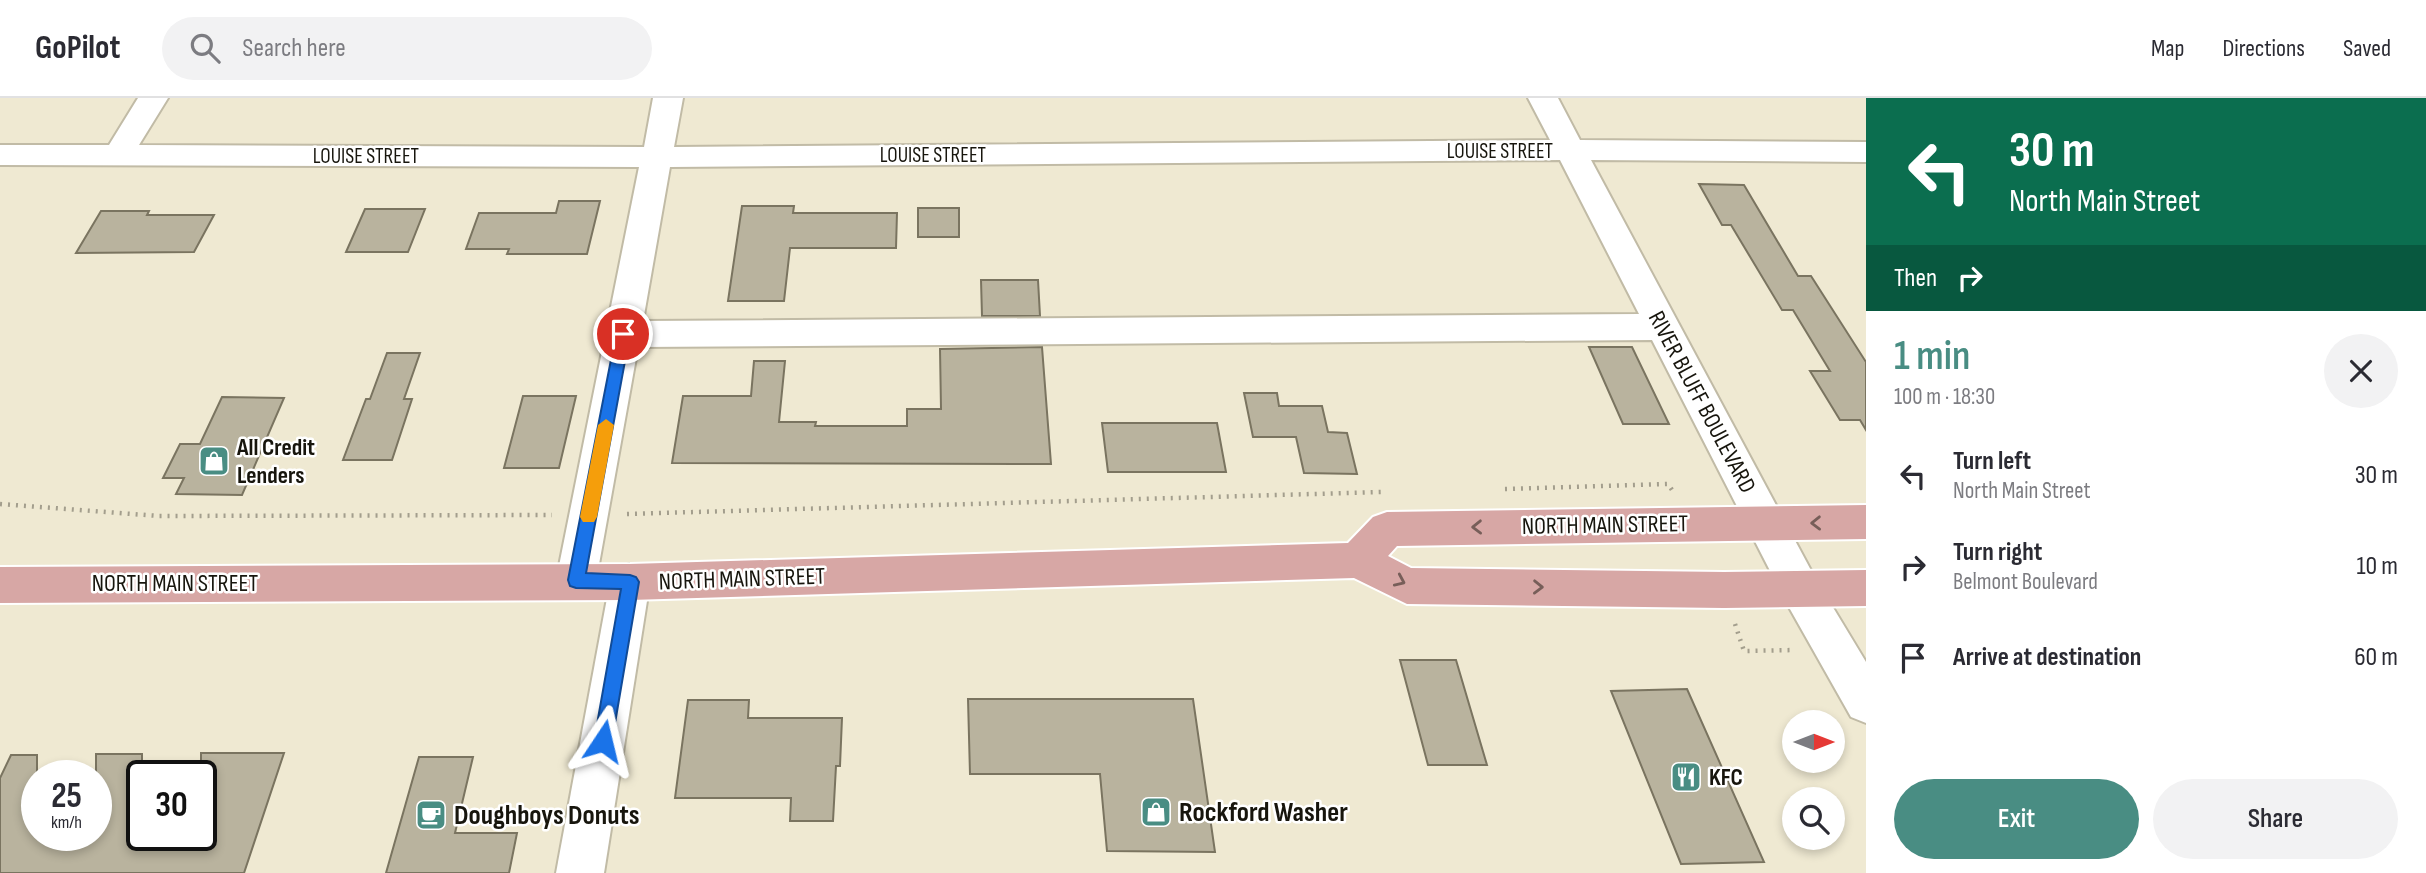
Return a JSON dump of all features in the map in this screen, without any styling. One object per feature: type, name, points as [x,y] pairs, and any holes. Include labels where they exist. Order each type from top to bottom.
[{"type":"main road","name":"NORTH MAIN STREET","points":[[1358,560],[1387,529],[1866,522]]},
{"type":"main road","name":"NORTH MAIN STREET","points":[[0,585],[576,580],[630,582],[1358,560],[1407,586],[1866,588]]},
{"type":"street","points":[[118,155],[153,98]]},
{"type":"street","points":[[576,580],[668,98]]},
{"type":"street","name":"RIVER BLUFF BOULEVARD","points":[[1543,98],[1800,589],[1866,702]]},
{"type":"street","name":"LOUISE STREET","points":[[0,155],[656,157],[1570,150],[1866,152]]},
{"type":"street","points":[[623,334],[1662,327]]},
{"type":"street","points":[[580,873],[630,582]]},
{"type":"path","points":[[1500,489],[1668,484],[1677,498]]},
{"type":"path","points":[[661,513],[1388,492]]},
{"type":"path","points":[[0,504],[159,516],[562,515]]},
{"type":"building","points":[[1699,184],[1744,185],[1798,276],[1811,276],[1866,362],[1866,430],[1860,420],[1840,420],[1810,371],[1830,371],[1793,310],[1782,310],[1731,225],[1722,225]]},
{"type":"building","points":[[559,201],[600,201],[587,254],[507,254],[509,249],[466,249],[479,213],[556,213]]},
{"type":"building","points":[[742,206],[794,206],[793,213],[897,213],[896,248],[790,248],[784,301],[728,301]]},
{"type":"building","points":[[918,208],[959,208],[959,237],[918,237]]},
{"type":"building","points":[[365,209],[425,209],[408,252],[346,252]]},
{"type":"building","points":[[101,211],[149,211],[147,215],[214,215],[194,252],[76,253]]},
{"type":"building","points":[[981,280],[1038,280],[1040,316],[982,316]]},
{"type":"building","points":[[1042,347],[1051,464],[672,463],[683,396],[751,396],[754,361],[785,361],[779,422],[816,422],[815,426],[907,426],[907,409],[941,409],[940,349]]},
{"type":"building","points":[[1589,347],[1632,347],[1669,424],[1623,424]]},
{"type":"building","points":[[387,353],[420,353],[404,399],[412,399],[392,460],[343,460],[366,399],[370,399]]},
{"type":"building","points":[[1244,393],[1277,393],[1279,406],[1322,406],[1328,432],[1347,433],[1357,474],[1304,473],[1296,437],[1253,437]]},
{"type":"building","points":[[523,396],[576,396],[559,468],[504,468]]},
{"type":"building","name":"All Credit Lenders","points":[[222,397],[284,398],[242,495],[176,494],[184,478],[163,478],[180,444],[200,444]]},
{"type":"building","points":[[1102,423],[1217,423],[1226,472],[1108,472]]},
{"type":"building","points":[[1400,660],[1456,660],[1487,765],[1428,765]]},
{"type":"building","name":"KFC","points":[[1687,689],[1764,862],[1681,864],[1611,691]]},
{"type":"building","name":"Rockford Washer","points":[[968,699],[1193,699],[1215,852],[1107,851],[1100,774],[970,774]]},
{"type":"building","points":[[688,700],[749,700],[748,718],[842,718],[840,766],[836,766],[833,821],[790,821],[791,798],[675,798]]},
{"type":"building","points":[[201,753],[284,753],[244,873],[0,873],[0,778],[11,755],[37,755],[37,760],[21,760],[21,851],[112,851],[112,760],[96,760],[96,754],[142,754],[142,760],[126,760],[126,851],[217,851],[217,760],[201,760]]},
{"type":"building","name":"Doughboys Donuts","points":[[419,757],[473,757],[455,833],[517,833],[509,873],[386,873]]},
{"type":"slow traffic","points":[[589,517],[606,425]]},
{"type":"place","name":"All Credit Lenders","points":[[214,461]]},
{"type":"place","name":"KFC","points":[[1686,777]]},
{"type":"place","name":"Rockford Washer","points":[[1156,812]]},
{"type":"place","name":"Doughboys Donuts","points":[[431,815]]},
{"type":"route","points":[[603,741],[630,582],[576,580],[623,334]]}]
